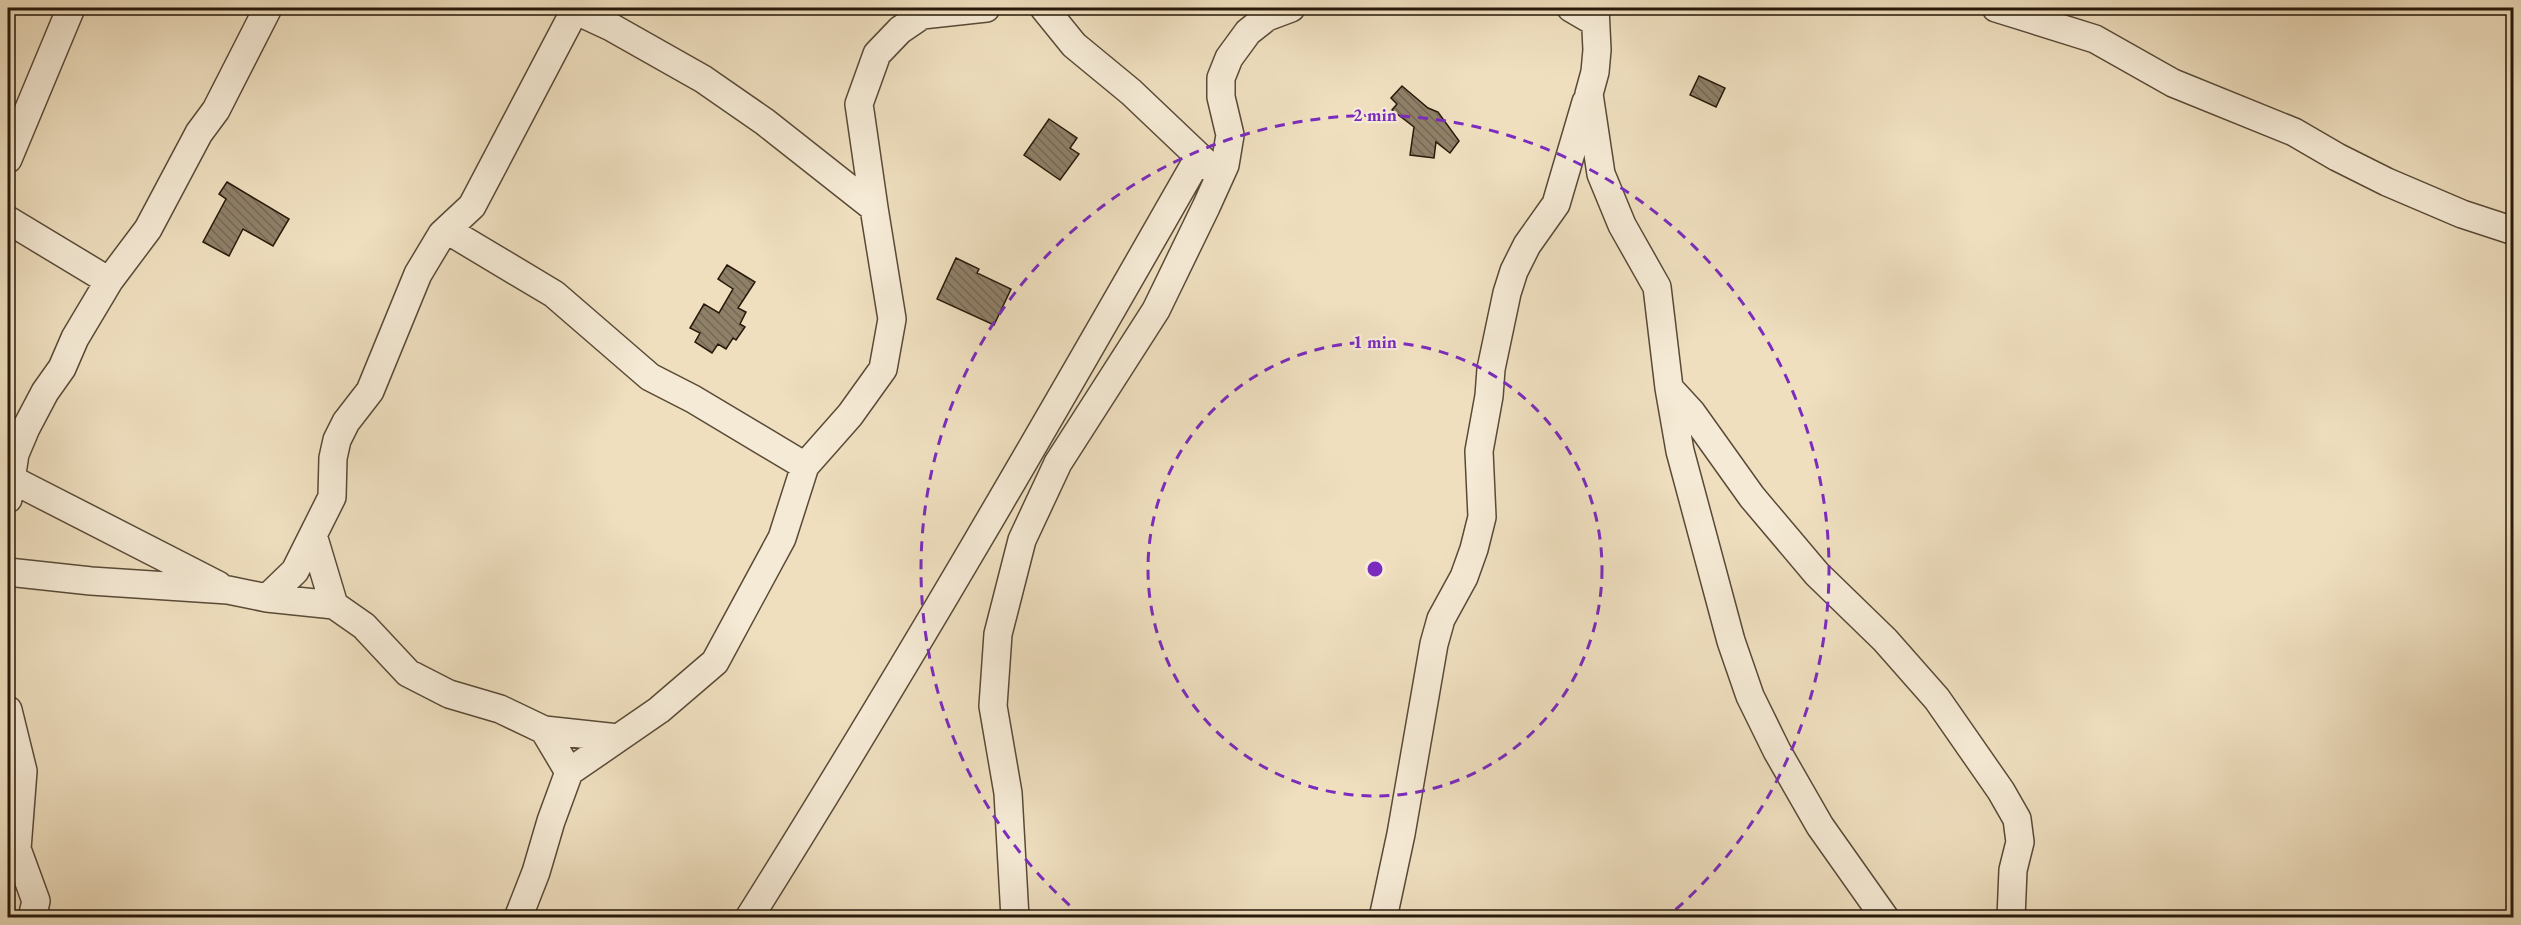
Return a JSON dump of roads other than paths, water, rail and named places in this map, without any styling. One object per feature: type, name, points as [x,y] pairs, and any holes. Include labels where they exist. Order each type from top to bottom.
[{"type":"street","points":[[8,159],[71,8]]},
{"type":"street","points":[[228,590],[10,472],[26,428],[45,392],[62,368],[75,338],[109,281],[148,229],[199,134],[216,110],[268,8]]},
{"type":"street","points":[[518,918],[537,872],[551,821],[569,772],[659,710],[716,662],[782,538],[805,465],[850,415],[883,369],[892,319],[858,104],[877,54],[900,30],[922,15],[986,8]]},
{"type":"street","points":[[1044,8],[1074,45],[1131,92],[1220,176]]},
{"type":"street","points":[[1015,918],[1008,793],[993,706],[998,634],[1022,540],[1047,483],[1156,310],[1181,262],[1225,165],[1230,135],[1221,97],[1221,78],[1229,58],[1248,32],[1267,16],[1291,8]]},
{"type":"street","points":[[1383,918],[1401,834],[1434,644],[1441,620],[1464,577],[1482,516],[1479,451],[1489,396],[1491,369],[1507,293],[1514,271],[1527,245],[1556,204],[1595,72],[1597,50],[1595,15],[1570,8]]},
{"type":"street","points":[[1996,8],[2095,39],[2173,83],[2294,132],[2387,182],[2462,214],[2514,231]]},
{"type":"street","points":[[267,598],[295,572],[332,497],[333,459],[337,440],[346,422],[370,391],[418,274],[447,230],[472,206],[573,9],[611,27],[703,79],[765,122],[874,208]]},
{"type":"street","points":[[1589,94],[1601,174],[1622,225],[1657,287],[1669,388],[1680,451],[1731,641],[1750,696],[1777,751],[1820,826],[1885,918]]},
{"type":"street","points":[[749,918],[911,655],[1050,419],[1199,157]]},
{"type":"street","points":[[8,220],[109,281]]},
{"type":"street","points":[[447,230],[554,294],[650,377],[693,399],[805,465]]},
{"type":"street","points":[[1669,388],[1692,413],[1752,496],[1817,574],[1885,640],[1937,699],[2001,791],[2017,819],[2020,842],[2013,870],[2011,918]]},
{"type":"street","points":[[313,535],[334,605]]},
{"type":"street","points":[[8,572],[91,581],[228,590],[267,598],[334,605],[364,626],[408,673],[449,694],[500,709],[544,730],[618,738]]},
{"type":"street","points":[[8,710],[23,771],[17,849],[36,901],[32,918]]},
{"type":"street","points":[[544,730],[569,772]]}]
